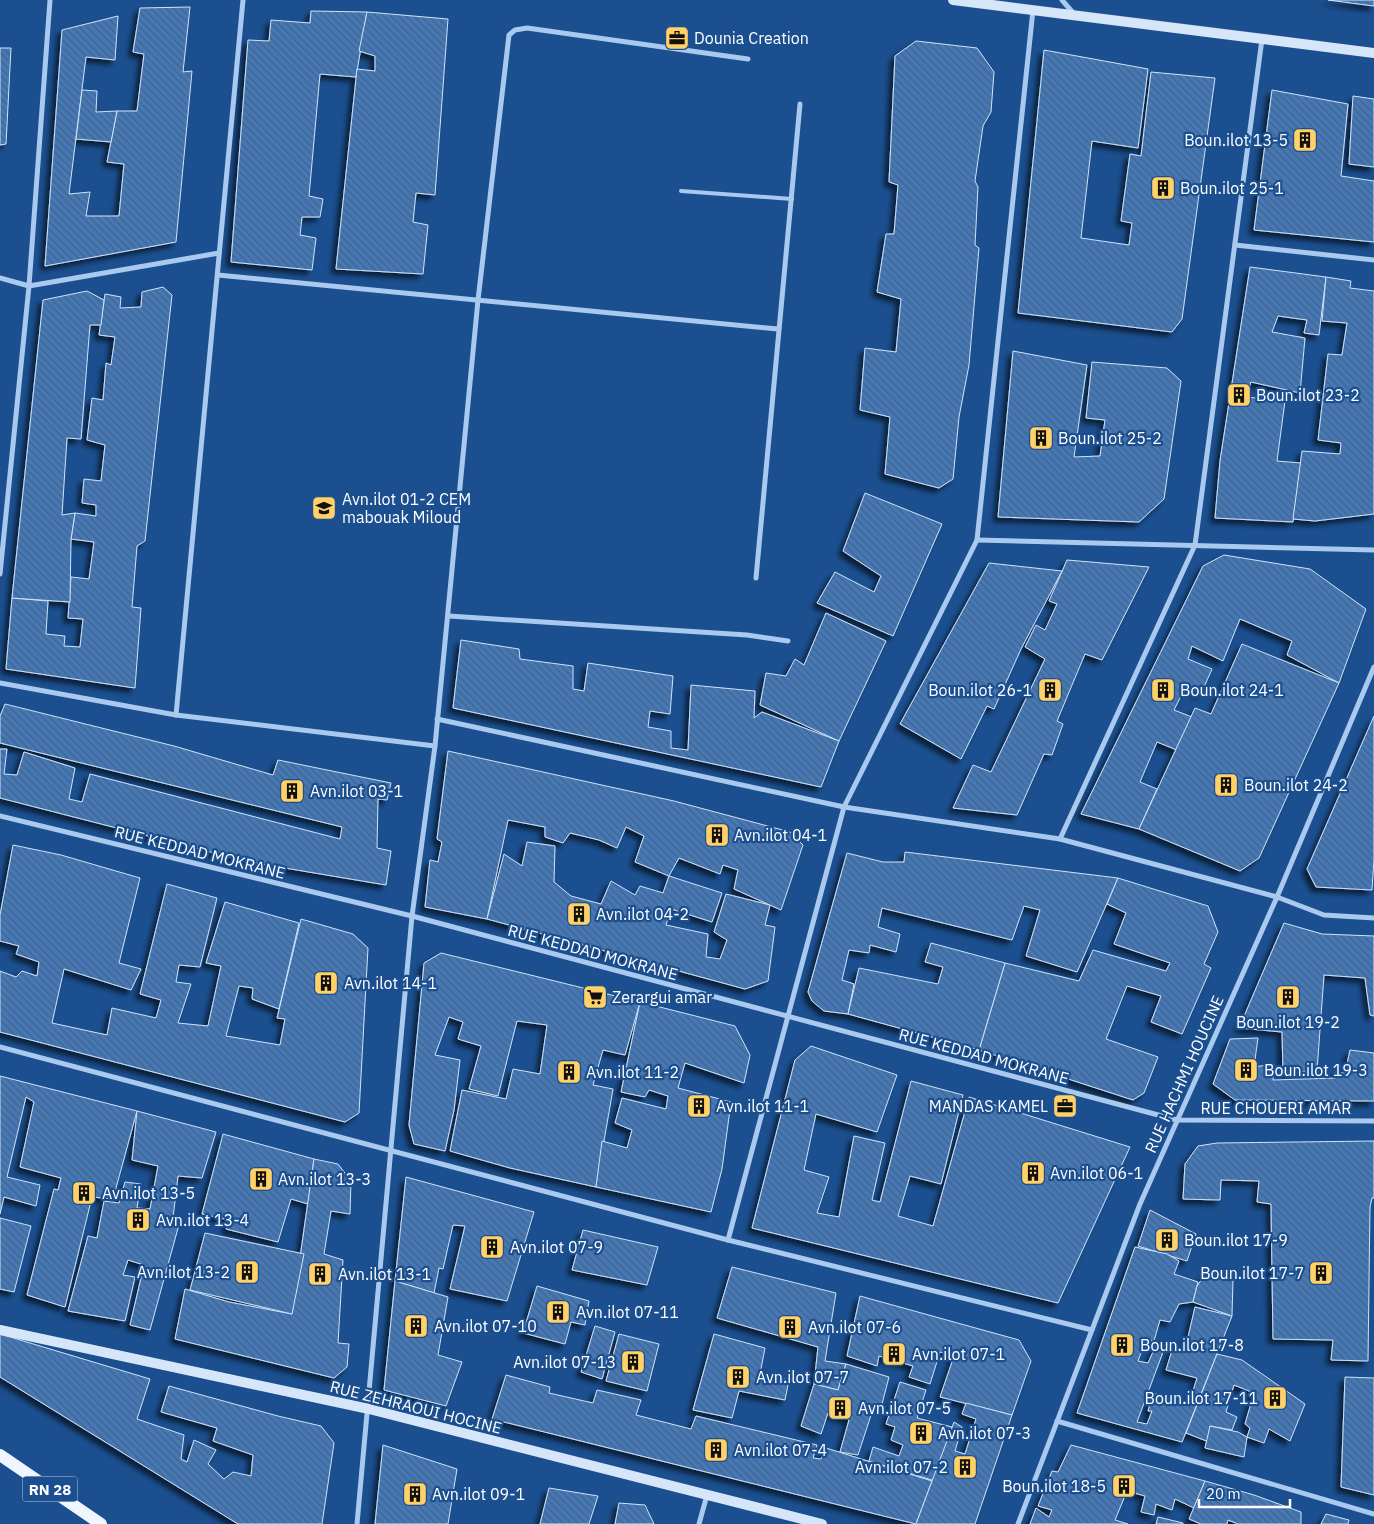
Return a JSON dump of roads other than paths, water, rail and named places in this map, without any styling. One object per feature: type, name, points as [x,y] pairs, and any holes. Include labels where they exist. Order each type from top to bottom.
[{"type":"main road","name":"RN 28","points":[[0,1455],[101,1524]]},
{"type":"street","points":[[0,574],[29,286],[50,0]]},
{"type":"street","points":[[176,715],[243,0]]},
{"type":"street","points":[[953,0],[1374,53]]},
{"type":"street","points":[[1062,0],[1076,16]]},
{"type":"street","points":[[728,1240],[786,1017],[844,807],[977,540],[1033,10]]},
{"type":"street","points":[[357,1524],[412,916],[435,746],[478,300],[509,35],[514,30],[528,28],[748,59]]},
{"type":"street","points":[[1060,839],[1195,545],[1262,39]]},
{"type":"street","points":[[756,578],[800,104]]},
{"type":"street","points":[[1235,245],[1374,260]]},
{"type":"street","points":[[0,278],[29,286],[219,253]]},
{"type":"street","points":[[218,275],[778,329]]},
{"type":"street","points":[[977,540],[1374,550]]},
{"type":"street","points":[[449,616],[788,640]]},
{"type":"street","name":"RUE HACHMI HOUCINE","points":[[1018,1524],[1140,1204],[1277,897],[1374,667]]},
{"type":"street","points":[[0,683],[176,715],[435,746]]},
{"type":"street","points":[[437,719],[844,807],[1060,839],[1277,897],[1324,915],[1374,918]]},
{"type":"street","name":"RUE KEDDAD MOKRANE","points":[[0,816],[412,916],[1178,1120]]},
{"type":"street","points":[[0,1047],[728,1240],[1092,1330]]},
{"type":"street","name":"RUE CHOUERI AMAR","points":[[1178,1120],[1374,1121]]},
{"type":"street","name":"RUE ZEHRAOUI HOCINE","points":[[0,1330],[368,1410],[822,1524]]},
{"type":"street","points":[[1057,1421],[1374,1514]]},
{"type":"street","points":[[698,1524],[708,1495]]},
{"type":"lane","points":[[680,191],[792,199]]},
{"type":"place","name":"Dounia Creation","points":[[677,38]]},
{"type":"place","name":"Boun.ilot 13-5","points":[[1305,140]]},
{"type":"place","name":"Boun.ilot 25-1","points":[[1163,188]]},
{"type":"place","name":"Boun.ilot 23-2","points":[[1239,395]]},
{"type":"place","name":"Boun.ilot 25-2","points":[[1041,438]]},
{"type":"place","name":"Avn.ilot 01-2 CEM mabouak Miloud","points":[[324,508]]},
{"type":"place","name":"Boun.ilot 26-1","points":[[1050,690]]},
{"type":"place","name":"Boun.ilot 24-1","points":[[1163,690]]},
{"type":"place","name":"Boun.ilot 24-2","points":[[1226,785]]},
{"type":"place","name":"Avn.ilot 03-1","points":[[292,791]]},
{"type":"place","name":"Avn.ilot 04-1","points":[[717,835]]},
{"type":"place","name":"Avn.ilot 04-2","points":[[579,914]]},
{"type":"place","name":"Avn.ilot 14-1","points":[[326,983]]},
{"type":"place","name":"Zerargui amar","points":[[595,997]]},
{"type":"place","name":"Boun.ilot 19-2","points":[[1288,997]]},
{"type":"place","name":"Boun.ilot 19-3","points":[[1246,1070]]},
{"type":"place","name":"Avn.ilot 11-2","points":[[569,1072]]},
{"type":"place","name":"Avn.ilot 11-1","points":[[699,1106]]},
{"type":"place","name":"MANDAS KAMEL","points":[[1065,1106]]},
{"type":"place","name":"Avn.ilot 06-1","points":[[1033,1173]]},
{"type":"place","name":"Avn.ilot 13-3","points":[[261,1179]]},
{"type":"place","name":"Avn.ilot 13-5","points":[[84,1193]]},
{"type":"place","name":"Avn.ilot 13-4","points":[[138,1220]]},
{"type":"place","name":"Boun.ilot 17-9","points":[[1167,1240]]},
{"type":"place","name":"Avn.ilot 07-9","points":[[492,1247]]},
{"type":"place","name":"Avn.ilot 13-2","points":[[247,1272]]},
{"type":"place","name":"Boun.ilot 17-7","points":[[1321,1273]]},
{"type":"place","name":"Avn.ilot 13-1","points":[[320,1274]]},
{"type":"place","name":"Avn.ilot 07-11","points":[[558,1312]]},
{"type":"place","name":"Avn.ilot 07-10","points":[[416,1326]]},
{"type":"place","name":"Avn.ilot 07-6","points":[[790,1327]]},
{"type":"place","name":"Boun.ilot 17-8","points":[[1122,1345]]},
{"type":"place","name":"Avn.ilot 07-1","points":[[894,1354]]},
{"type":"place","name":"Avn.ilot 07-13","points":[[633,1362]]},
{"type":"place","name":"Avn.ilot 07-7","points":[[738,1377]]},
{"type":"place","name":"Boun.ilot 17-11","points":[[1275,1398]]},
{"type":"place","name":"Avn.ilot 07-5","points":[[840,1408]]},
{"type":"place","name":"Avn.ilot 07-3","points":[[921,1433]]},
{"type":"place","name":"Avn.ilot 07-4","points":[[716,1450]]},
{"type":"place","name":"Avn.ilot 07-2","points":[[965,1467]]},
{"type":"place","name":"Boun.ilot 18-5","points":[[1124,1486]]},
{"type":"place","name":"Avn.ilot 09-1","points":[[415,1494]]}]
